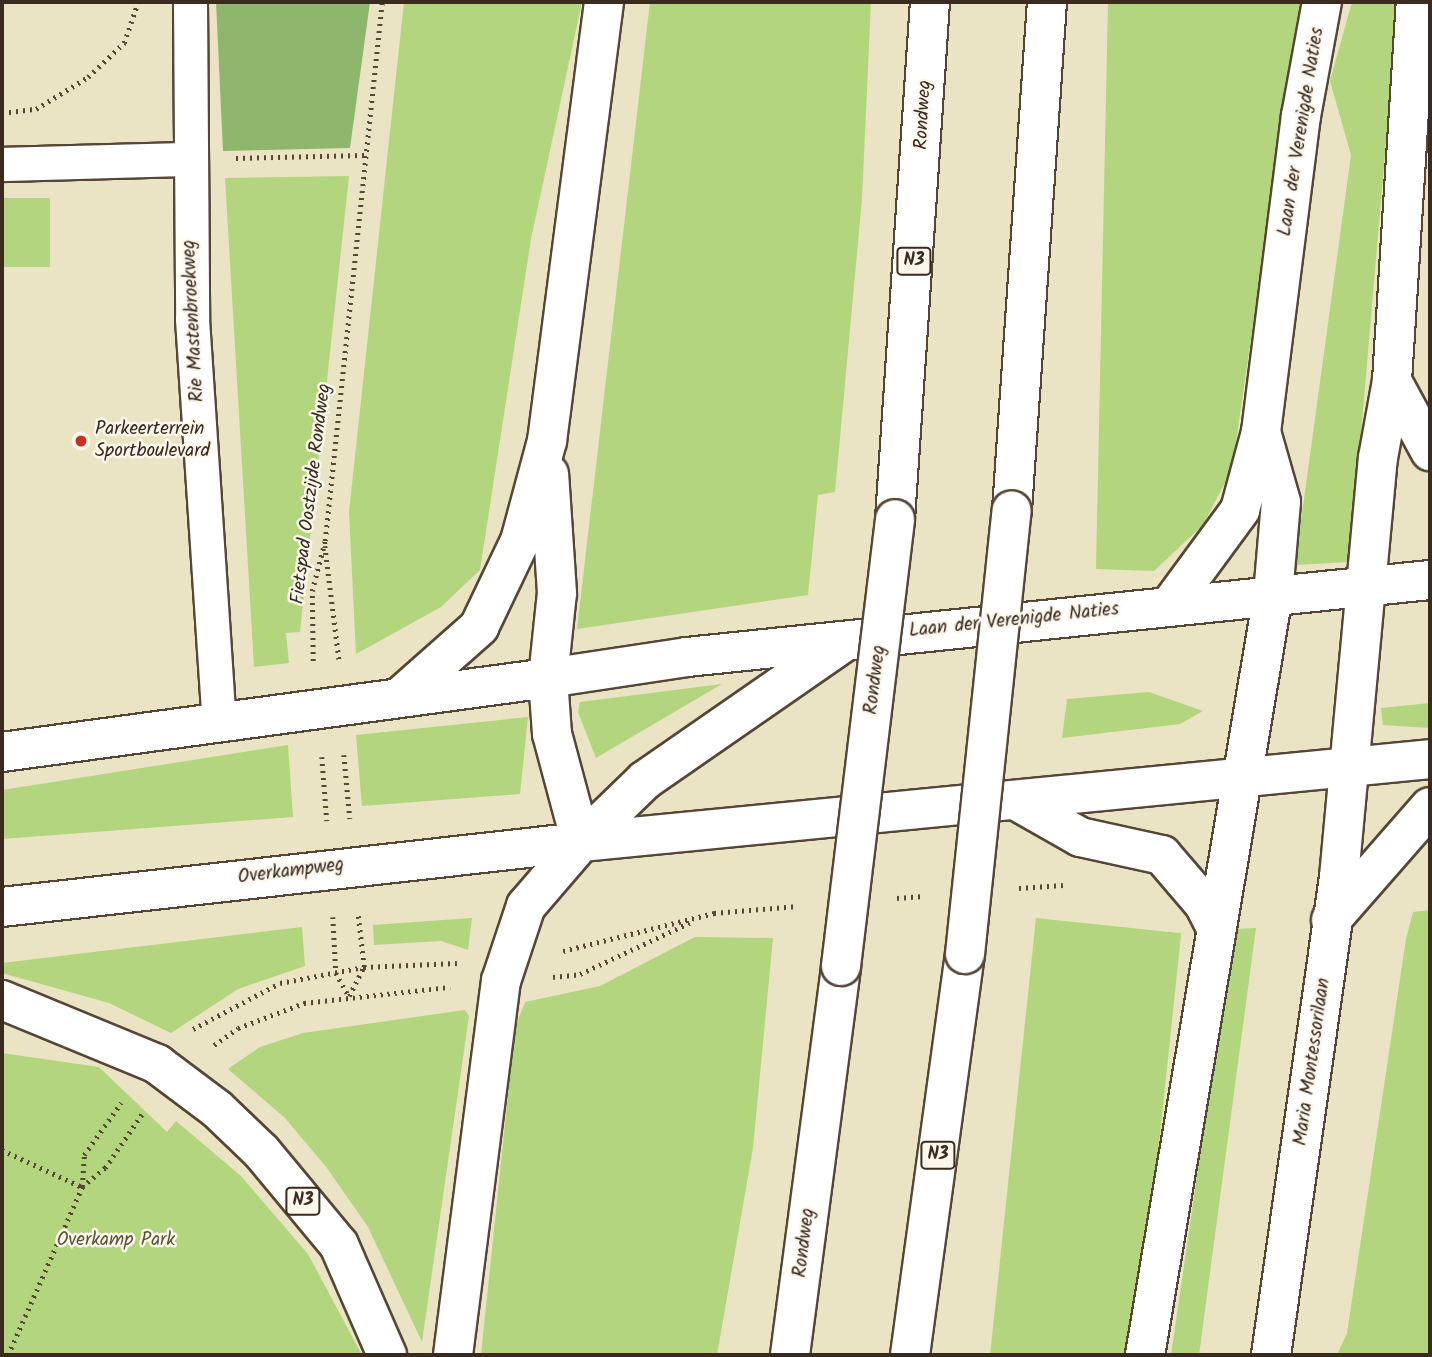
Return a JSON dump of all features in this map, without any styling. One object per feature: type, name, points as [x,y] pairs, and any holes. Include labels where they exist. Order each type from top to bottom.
[{"type":"main road","points":[[400,697],[466,641],[499,594],[547,441],[604,2]]},
{"type":"main road","name":"Rondweg","points":[[790,1355],[842,966],[895,519],[930,2]]},
{"type":"main road","name":"N3","points":[[909,1355],[965,954],[1012,510],[1047,2]]},
{"type":"main road","name":"Laan der Verenigde Naties","points":[[1241,778],[1273,595],[1281,502],[1261,432],[1301,116],[1322,2]]},
{"type":"main road","points":[[1348,768],[1369,586],[1378,458],[1391,381],[1422,64],[1416,2]]},
{"type":"main road","points":[[1391,381],[1430,451]]},
{"type":"main road","points":[[1171,604],[1240,510],[1261,432]]},
{"type":"main road","points":[[547,441],[557,593],[548,678],[552,734],[582,842]]},
{"type":"main road","name":"Laan der Verenigde Naties","points":[[548,678],[846,640],[1171,604],[1430,580]]},
{"type":"main road","points":[[453,1355],[501,981],[526,906],[582,842],[645,779],[846,640]]},
{"type":"main road","points":[[2,752],[548,678]]},
{"type":"main road","points":[[582,842],[1430,760]]},
{"type":"main road","name":"Maria Montessorilaan","points":[[1271,1355],[1332,920],[1348,768]]},
{"type":"main road","points":[[1145,1355],[1241,778]]},
{"type":"main road","points":[[1015,800],[1080,837],[1162,855],[1205,904],[1216,929]]},
{"type":"main road","points":[[1332,920],[1430,807]]},
{"type":"main road","name":"Overkampweg","points":[[2,906],[582,842]]},
{"type":"main road","name":"N3","points":[[2,1000],[157,1064],[225,1118],[339,1245],[387,1355]]},
{"type":"lane","name":"Rie Mastenbroekweg","points":[[190,2],[186,159],[219,723]]},
{"type":"lane","points":[[2,164],[186,159]]},
{"type":"path","points":[[2,113],[36,109],[88,77],[124,43],[138,2]]},
{"type":"path","name":"Fietspad Oostzijde Rondweg","points":[[364,967],[349,996],[336,973],[332,868],[318,710],[312,591],[325,541],[382,2]]},
{"type":"path","points":[[186,159],[365,155]]},
{"type":"path","points":[[1002,889],[1071,885]]},
{"type":"path","points":[[892,898],[933,895]]},
{"type":"path","points":[[714,913],[810,905]]},
{"type":"path","points":[[2,1150],[82,1186],[8,1355]]},
{"type":"green space","points":[[216,2],[370,2],[350,148],[223,151]]},
{"type":"green space","points":[[404,2],[582,2],[531,239],[480,570],[441,607],[356,654],[349,512]]},
{"type":"green space","points":[[650,2],[871,2],[862,199],[835,492],[818,495],[808,595],[577,629]]},
{"type":"green space","points":[[1108,2],[1300,2],[1232,469],[1203,525],[1154,571],[1096,569]]},
{"type":"green space","points":[[1352,2],[1398,2],[1350,562],[1295,565],[1351,155],[1330,81]]},
{"type":"green space","points":[[349,176],[300,632],[286,633],[289,663],[254,667],[225,178]]},
{"type":"green space","points":[[2,198],[50,198],[50,267],[2,267]]},
{"type":"green space","points":[[722,684],[596,758],[578,712],[580,702]]},
{"type":"green space","points":[[1149,692],[1203,711],[1180,724],[1062,738],[1067,699]]},
{"type":"green space","points":[[1430,703],[1430,728],[1383,725],[1381,708]]},
{"type":"green space","points":[[528,717],[520,794],[362,806],[356,735]]},
{"type":"green space","points":[[288,745],[293,817],[2,839],[2,790]]},
{"type":"green space","points":[[1430,910],[1430,1355],[1337,1355],[1347,1333],[1406,939],[1413,912]]},
{"type":"green space","points":[[472,918],[468,950],[441,941],[374,945],[373,925]]},
{"type":"green space","points":[[1036,918],[1181,933],[1137,1355],[990,1355]]},
{"type":"green space","points":[[302,927],[305,966],[238,989],[171,1033],[109,1003],[2,973],[2,963]]},
{"type":"green space","points":[[1256,928],[1199,1355],[1171,1355],[1233,929]]},
{"type":"green space","points":[[695,937],[773,938],[753,1148],[717,1355],[481,1355],[515,1028],[525,1002],[600,986]]},
{"type":"green space","points":[[465,1010],[469,1016],[422,1342],[368,1227],[327,1168],[285,1118],[228,1069],[260,1047],[303,1033]]},
{"type":"green space","name":"Overkamp Park","points":[[2,1053],[99,1067],[167,1132],[176,1121],[241,1176],[308,1254],[362,1355],[2,1355]]},
{"type":"place","name":"Parkeerterrein Sportboulevard","points":[[81,441]]}]
